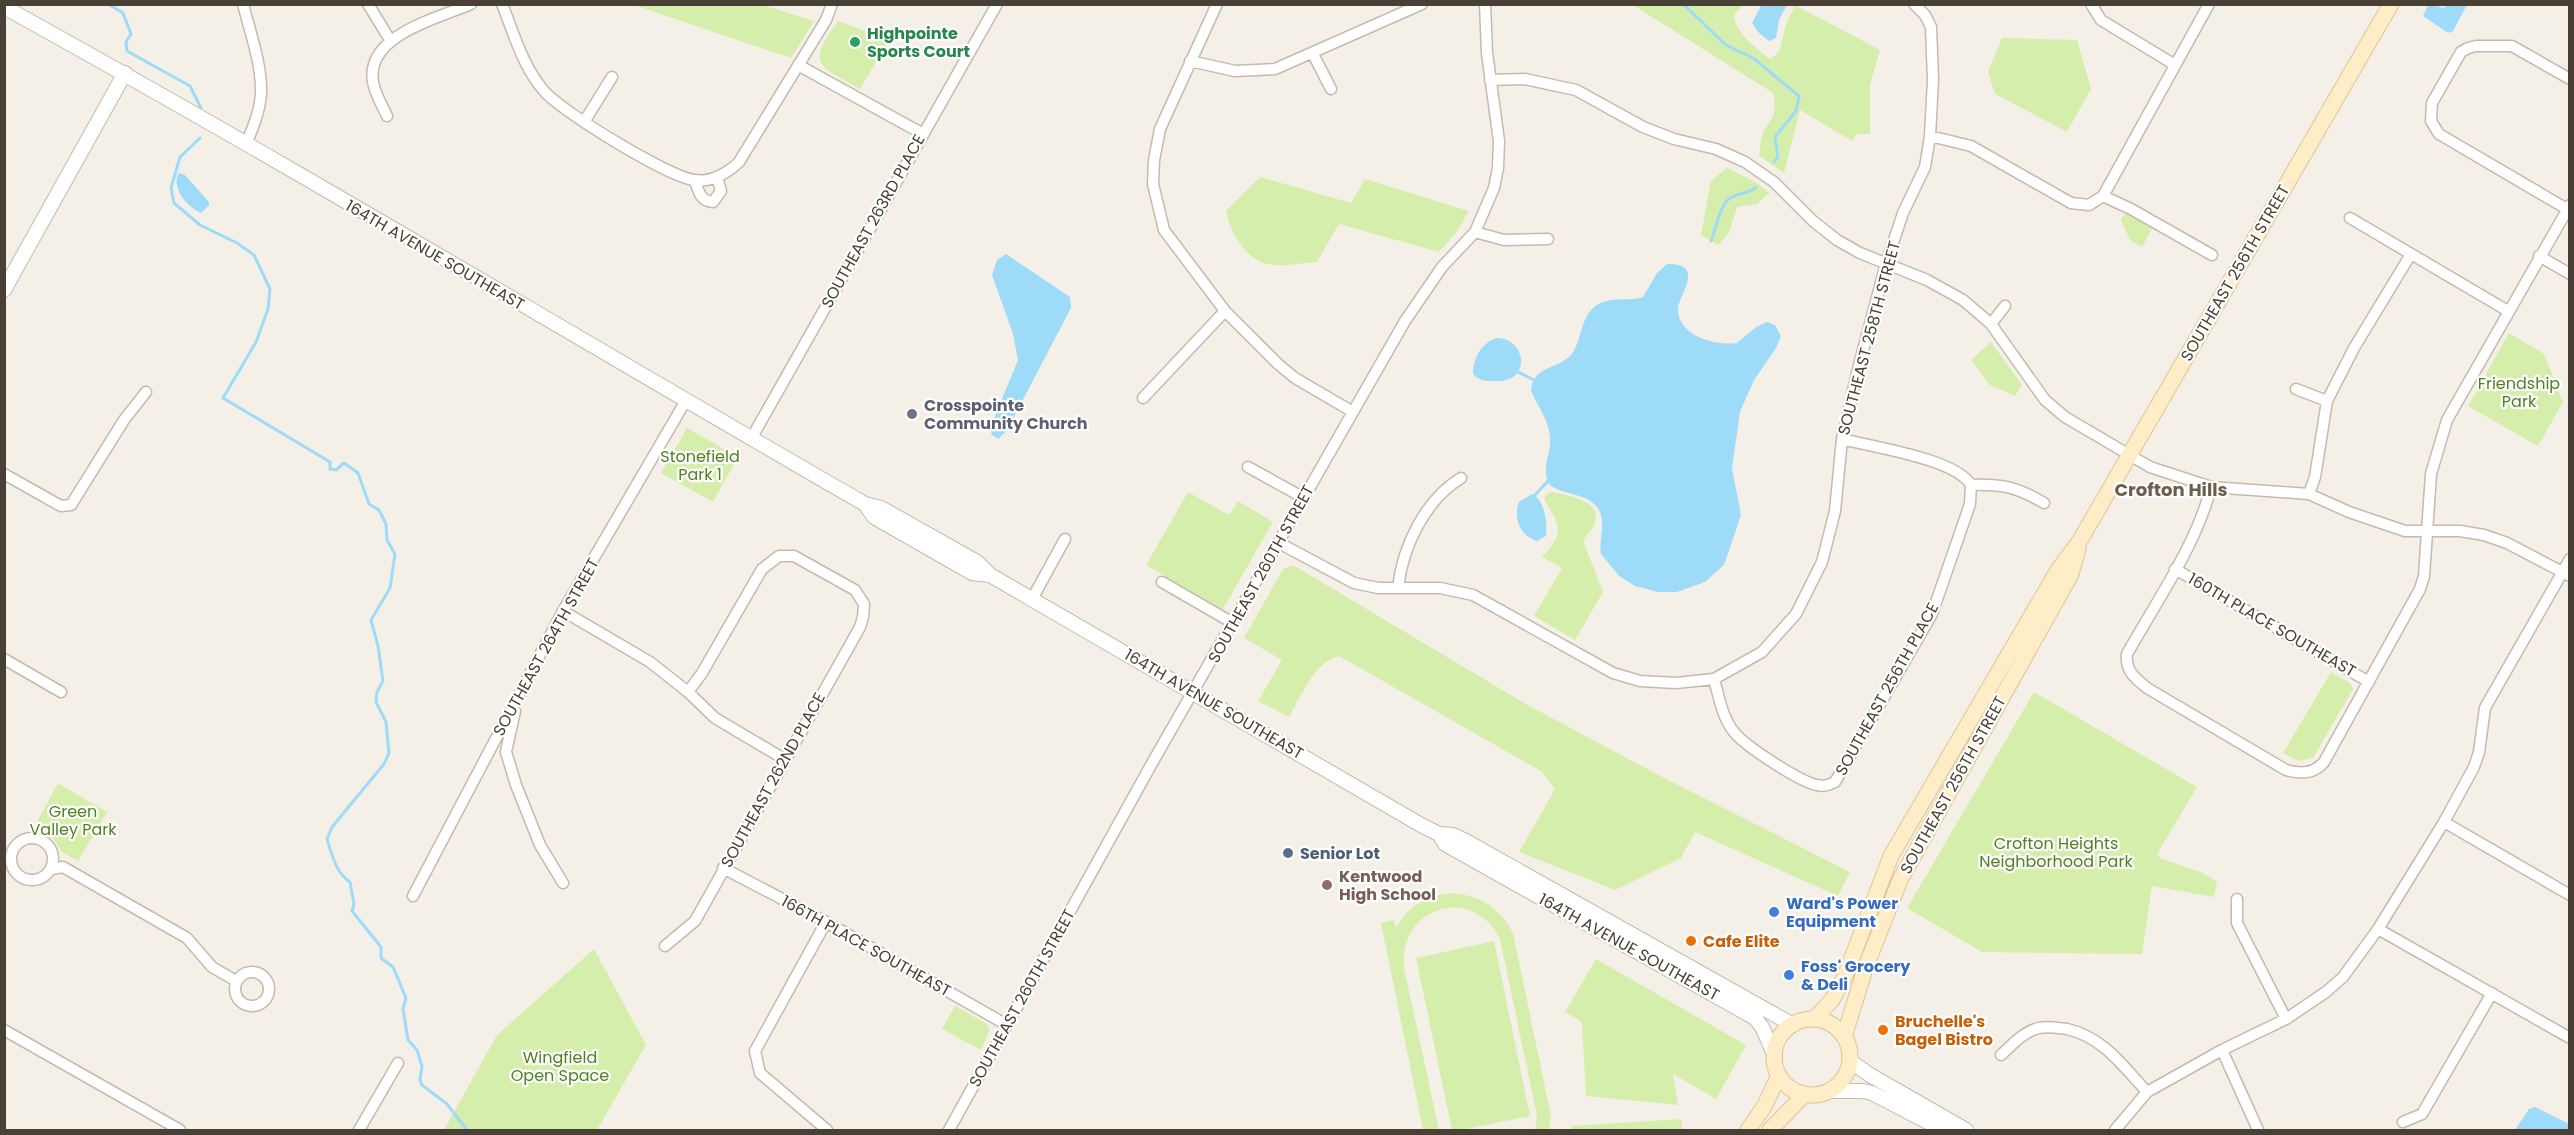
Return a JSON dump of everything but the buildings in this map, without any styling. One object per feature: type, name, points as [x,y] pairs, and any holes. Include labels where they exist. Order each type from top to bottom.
[{"type":"main road","name":"SOUTHEAST 256TH STREET","points":[[1814,1020],[1832,1000],[1845,976],[1892,856],[2058,570],[2079,542],[2391,4]]},
{"type":"main road","name":"SOUTHEAST 256TH STREET","points":[[1844,1037],[1865,969],[1900,880],[2071,574],[2079,542]]},
{"type":"main road","points":[[1814,1020],[1826,1022],[1844,1037],[1849,1048],[1850,1061],[1847,1073],[1840,1083],[1831,1090],[1813,1095],[1794,1091],[1779,1075],[1775,1056],[1780,1038],[1793,1025],[1814,1020]]},
{"type":"main road","points":[[1748,1131],[1764,1107],[1779,1075]]},
{"type":"main road","points":[[1770,1131],[1804,1094]]},
{"type":"street","points":[[243,4],[257,60],[261,92],[257,116],[246,144]]},
{"type":"street","points":[[368,4],[390,40]]},
{"type":"street","points":[[387,116],[373,80],[373,67],[379,53],[390,40],[471,4]]},
{"type":"street","points":[[502,4],[526,63],[545,92],[584,122],[675,174],[698,181],[717,177],[730,171],[739,162],[826,20],[832,4]]},
{"type":"street","name":"SOUTHEAST 263RD PLACE","points":[[751,439],[997,4]]},
{"type":"street","points":[[1217,4],[1160,129],[1153,184],[1164,230],[1225,311],[1278,364],[1295,378],[1353,412]]},
{"type":"street","points":[[1190,61],[1235,71],[1275,69],[1422,4]]},
{"type":"street","name":"SOUTHEAST 260TH STREET","points":[[949,1131],[1145,775],[1414,307],[1442,267],[1475,232],[1486,209],[1498,168],[1499,141],[1485,4]]},
{"type":"street","name":"SOUTHEAST 258TH STREET","points":[[1714,679],[1762,652],[1784,629],[1805,598],[1822,562],[1830,535],[1835,511],[1842,440],[1858,369],[1886,264],[1903,213],[1925,167],[1930,136],[1933,80],[1931,27],[1925,15],[1914,4]]},
{"type":"street","points":[[1930,136],[1971,146],[2071,203],[2089,205],[2103,196],[2209,4]]},
{"type":"street","points":[[2091,5],[2101,20],[2175,64]]},
{"type":"street","name":"164TH AVENUE SOUTHEAST","points":[[4,7],[125,73],[685,402],[865,504],[881,508],[977,562],[990,575],[1439,834],[1453,835],[1464,840],[1793,1025]]},
{"type":"street","points":[[2211,486],[2206,508],[2127,654],[2126,663],[2130,673],[2147,688],[2286,770],[2296,773],[2310,772],[2324,762],[2420,589],[2424,576],[2431,474],[2447,420],[2568,207],[2439,134],[2431,121],[2432,103],[2461,52],[2476,46],[2512,46],[2570,79]]},
{"type":"street","points":[[1313,54],[1331,88]]},
{"type":"street","points":[[798,65],[923,134]]},
{"type":"street","points":[[5,287],[125,73]]},
{"type":"street","points":[[584,122],[612,77]]},
{"type":"street","points":[[1491,80],[1525,79],[1576,90],[1643,127],[1674,139],[1716,149],[1745,162],[1774,182],[1813,221],[1837,240],[1860,253],[1927,280],[1963,300],[1991,324],[2045,400],[2065,417],[2151,467],[2211,486],[2309,494],[2380,524],[2405,531],[2460,531],[2484,535],[2507,543],[2566,574]]},
{"type":"street","points":[[698,181],[700,195],[704,200],[713,202],[721,192],[717,177]]},
{"type":"street","points":[[2103,196],[2132,209],[2212,255]]},
{"type":"street","points":[[2350,218],[2508,311]]},
{"type":"street","points":[[1475,232],[1504,240],[1548,239]]},
{"type":"street","points":[[2309,494],[2315,477],[2328,401],[2354,348],[2411,254]]},
{"type":"street","points":[[2539,256],[2570,274]]},
{"type":"street","points":[[1991,324],[2004,306]]},
{"type":"street","points":[[1143,398],[1225,311]]},
{"type":"street","points":[[2296,388],[2328,401]]},
{"type":"street","points":[[4,474],[61,506],[71,505],[124,420],[146,392]]},
{"type":"street","name":"SOUTHEAST 264TH STREET","points":[[413,896],[563,611],[685,402]]},
{"type":"street","points":[[1842,440],[1944,464],[1963,474],[1971,485],[2005,485],[2021,490],[2044,503]]},
{"type":"street","points":[[1248,467],[1304,498]]},
{"type":"street","points":[[1398,587],[1404,552],[1434,501],[1442,491],[1461,478]]},
{"type":"street","name":"SOUTHEAST 256TH PLACE","points":[[1714,679],[1723,713],[1734,732],[1746,744],[1807,782],[1819,786],[1835,782],[1932,614],[1970,504],[1971,485]]},
{"type":"street","points":[[1032,599],[1065,539]]},
{"type":"street","points":[[1279,543],[1354,583],[1378,588],[1440,588],[1473,595],[1625,678],[1656,684],[1714,679]]},
{"type":"street","name":"SOUTHEAST 262ND PLACE","points":[[665,946],[695,921],[860,627],[864,617],[864,604],[855,590],[795,556],[779,556],[762,569],[702,673],[688,692]]},
{"type":"street","points":[[2115,1131],[2147,1092],[2222,1050],[2286,1019],[2326,992],[2343,977],[2378,929],[2444,822],[2474,767],[2479,752],[2485,708],[2566,574],[2570,559]]},
{"type":"street","name":"160TH PLACE SOUTHEAST","points":[[2175,568],[2369,682]]},
{"type":"street","points":[[1162,582],[1233,623]]},
{"type":"street","points":[[563,611],[650,662],[688,692],[715,718],[784,759]]},
{"type":"street","points":[[4,660],[61,692]]},
{"type":"street","points":[[523,685],[512,721],[506,752],[516,785],[540,845],[563,883]]},
{"type":"street","points":[[2444,822],[2566,893],[2570,880]]},
{"type":"street","name":"164TH AVENUE SOUTHEAST","points":[[1439,834],[1445,844],[1755,1018],[1762,1027],[1775,1056]]},
{"type":"street","points":[[51,869],[53,855],[51,849],[47,843],[34,837],[15,845],[8,857],[15,872],[27,880],[41,879],[51,869],[63,867],[187,938],[212,967],[236,981]]},
{"type":"street","name":"166TH PLACE SOUTHEAST","points":[[723,868],[826,922],[1007,1025]]},
{"type":"street","points":[[2237,899],[2237,923],[2286,1019]]},
{"type":"street","points":[[826,922],[755,1051],[760,1073],[827,1131]]},
{"type":"street","points":[[2378,929],[2570,1038]]},
{"type":"street","points":[[2403,1122],[2422,1114],[2492,993]]},
{"type":"street","points":[[2001,1055],[2020,1037],[2038,1028],[2056,1027],[2077,1031],[2094,1038],[2107,1048],[2147,1092]]},
{"type":"street","points":[[4,1030],[180,1131]]},
{"type":"street","points":[[2222,1050],[2258,1131]]},
{"type":"street","points":[[1850,1061],[1966,1131]]},
{"type":"street","points":[[358,1131],[398,1063]]},
{"type":"street","points":[[1831,1090],[1872,1093],[1943,1131]]},
{"type":"green space","points":[[634,5],[763,5],[814,21],[791,58]]},
{"type":"green space","points":[[1633,5],[1743,5],[1734,14],[1738,27],[1747,40],[1770,59],[1779,49],[1795,5],[1880,50],[1870,85],[1870,134],[1857,134],[1852,141],[1800,110],[1784,173],[1759,156],[1763,133],[1774,115],[1773,93]]},
{"type":"green space","points":[[838,21],[889,40],[860,89],[826,69],[821,63],[822,47]]},
{"type":"green space","points":[[2002,38],[2077,40],[2091,89],[2067,132],[1995,94],[1988,72]]},
{"type":"green space","points":[[1727,168],[1757,183],[1769,193],[1757,204],[1737,207],[1729,233],[1718,245],[1701,235],[1711,181]]},
{"type":"green space","points":[[1260,177],[1351,203],[1365,179],[1469,211],[1458,230],[1439,252],[1339,224],[1317,262],[1270,264],[1257,260],[1244,249],[1234,234],[1226,211]]},
{"type":"green space","points":[[2126,211],[2153,227],[2142,247],[2130,240],[2121,220]]},
{"type":"green space","name":"Friendship Park","points":[[2509,333],[2544,354],[2563,402],[2538,446],[2468,406]]},
{"type":"green space","points":[[1991,342],[2022,385],[2015,396],[1990,385],[1971,360]]},
{"type":"green space","name":"Stonefield Park 1","points":[[687,428],[738,457],[713,502],[661,473]]},
{"type":"green space","points":[[1188,492],[1229,515],[1238,501],[1273,522],[1223,609],[1146,565]]},
{"type":"green space","points":[[1552,492],[1583,501],[1595,511],[1596,518],[1593,527],[1584,543],[1603,592],[1575,640],[1534,616],[1562,568],[1542,557],[1555,541],[1558,529],[1554,516],[1544,499],[1546,494]]},
{"type":"green space","points":[[1293,565],[1524,703],[1664,778],[1850,872],[1838,896],[1695,832],[1681,858],[1615,890],[1519,852],[1555,789],[1541,771],[1339,656],[1322,665],[1315,673],[1289,717],[1258,701],[1282,660],[1244,638],[1283,569]]},
{"type":"green space","points":[[2331,672],[2350,683],[2353,689],[2313,758],[2299,761],[2283,753]]},
{"type":"green space","name":"Crofton Heights Neighborhood Park","points":[[2034,692],[2197,787],[2157,854],[2160,858],[2203,873],[2217,882],[2214,897],[2152,886],[2142,954],[1982,952],[1907,908]]},
{"type":"green space","name":"Green Valley Park","points":[[58,783],[107,812],[78,861],[62,852],[53,838],[38,829],[37,822]]},
{"type":"green space","points":[[1453,893],[1481,900],[1489,905],[1508,924],[1513,933],[1551,1116],[1549,1130],[1535,1130],[1537,1116],[1500,939],[1488,922],[1472,912],[1456,908],[1439,910],[1424,918],[1413,930],[1405,947],[1404,968],[1439,1130],[1423,1130],[1381,923],[1394,920],[1396,928],[1413,907],[1436,896]]},
{"type":"green space","points":[[1494,941],[1530,1116],[1452,1130],[1416,958]]},
{"type":"green space","name":"Wingfield Open Space","points":[[594,949],[646,1045],[597,1130],[444,1130],[497,1035]]},
{"type":"green space","points":[[1596,959],[1746,1045],[1716,1099],[1673,1074],[1678,1105],[1586,1096],[1582,1022],[1565,1012]]},
{"type":"green space","points":[[955,1006],[987,1024],[990,1029],[981,1050],[942,1029]]},
{"type":"green space","points":[[1681,1119],[1682,1130],[1571,1130],[1571,1126]]},
{"type":"water","points":[[1787,5],[1779,20],[1776,38],[1769,41],[1758,32],[1752,23],[1761,6]]},
{"type":"water","points":[[2431,5],[2444,8],[2447,5],[2467,5],[2453,31],[2448,33],[2423,16],[2427,7]]},
{"type":"water","points":[[179,173],[185,175],[209,202],[201,213],[186,202],[179,191],[177,179]]},
{"type":"water","points":[[1006,254],[1070,297],[1071,308],[1007,430],[998,439],[992,435],[990,428],[1018,360],[1013,334],[992,275],[997,260]]},
{"type":"water","points":[[1667,264],[1679,265],[1686,269],[1688,274],[1688,281],[1678,309],[1684,326],[1691,332],[1709,341],[1737,343],[1756,327],[1767,322],[1775,325],[1781,336],[1776,348],[1754,380],[1740,412],[1732,468],[1741,515],[1724,565],[1705,582],[1677,592],[1658,592],[1635,586],[1619,576],[1601,554],[1600,511],[1589,500],[1550,485],[1546,473],[1550,445],[1549,432],[1546,420],[1531,390],[1533,382],[1541,372],[1571,355],[1591,310],[1602,302],[1643,297],[1657,273]]},
{"type":"water","points":[[1497,338],[1515,345],[1521,361],[1520,369],[1515,376],[1507,380],[1485,381],[1473,374],[1474,362],[1482,347]]},
{"type":"water","points":[[1532,494],[1540,501],[1546,525],[1546,536],[1537,541],[1522,531],[1517,514],[1519,502]]},
{"type":"water","points":[[2535,1107],[2569,1124],[2569,1130],[2515,1130],[2529,1109]]},
{"type":"waterway","points":[[108,4],[123,13],[131,34],[126,42],[127,51],[190,86],[201,108]]},
{"type":"waterway","points":[[1683,4],[1726,45],[1753,58],[1799,96],[1796,111],[1775,137],[1778,157],[1774,162]]},
{"type":"waterway","points":[[200,138],[180,157],[171,188],[174,203],[200,225],[237,243],[254,255],[270,289],[268,309],[256,342],[223,398],[330,462],[330,469],[336,470],[344,463],[358,473],[369,504],[379,510],[386,524],[387,540],[395,554],[390,588],[371,620],[378,646],[383,681],[377,692],[376,702],[386,722],[389,753],[384,764],[332,827],[327,839],[338,869],[350,882],[354,904],[352,911],[381,947],[381,958],[393,967],[406,998],[403,1009],[408,1040],[417,1050],[422,1066],[420,1080],[422,1085],[447,1104],[467,1130]]},
{"type":"waterway","points":[[1711,241],[1720,213],[1729,199],[1756,187]]},
{"type":"waterway","points":[[1518,372],[1534,380]]},
{"type":"waterway","points":[[1535,495],[1548,481]]},
{"type":"place","name":"Highpointe Sports Court","points":[[855,42]]},
{"type":"place","name":"Crosspointe Community Church","points":[[912,414]]},
{"type":"place","name":"Senior Lot","points":[[1288,853]]},
{"type":"place","name":"Kentwood High School","points":[[1327,885]]},
{"type":"place","name":"Ward's Power Equipment","points":[[1774,912]]},
{"type":"place","name":"Cafe Elite","points":[[1691,941]]},
{"type":"place","name":"Foss' Grocery & Deli","points":[[1789,975]]},
{"type":"place","name":"Bruchelle's Bagel Bistro","points":[[1883,1030]]},
{"type":"district","name":"Crofton Hills","points":[[2171,489]]}]
